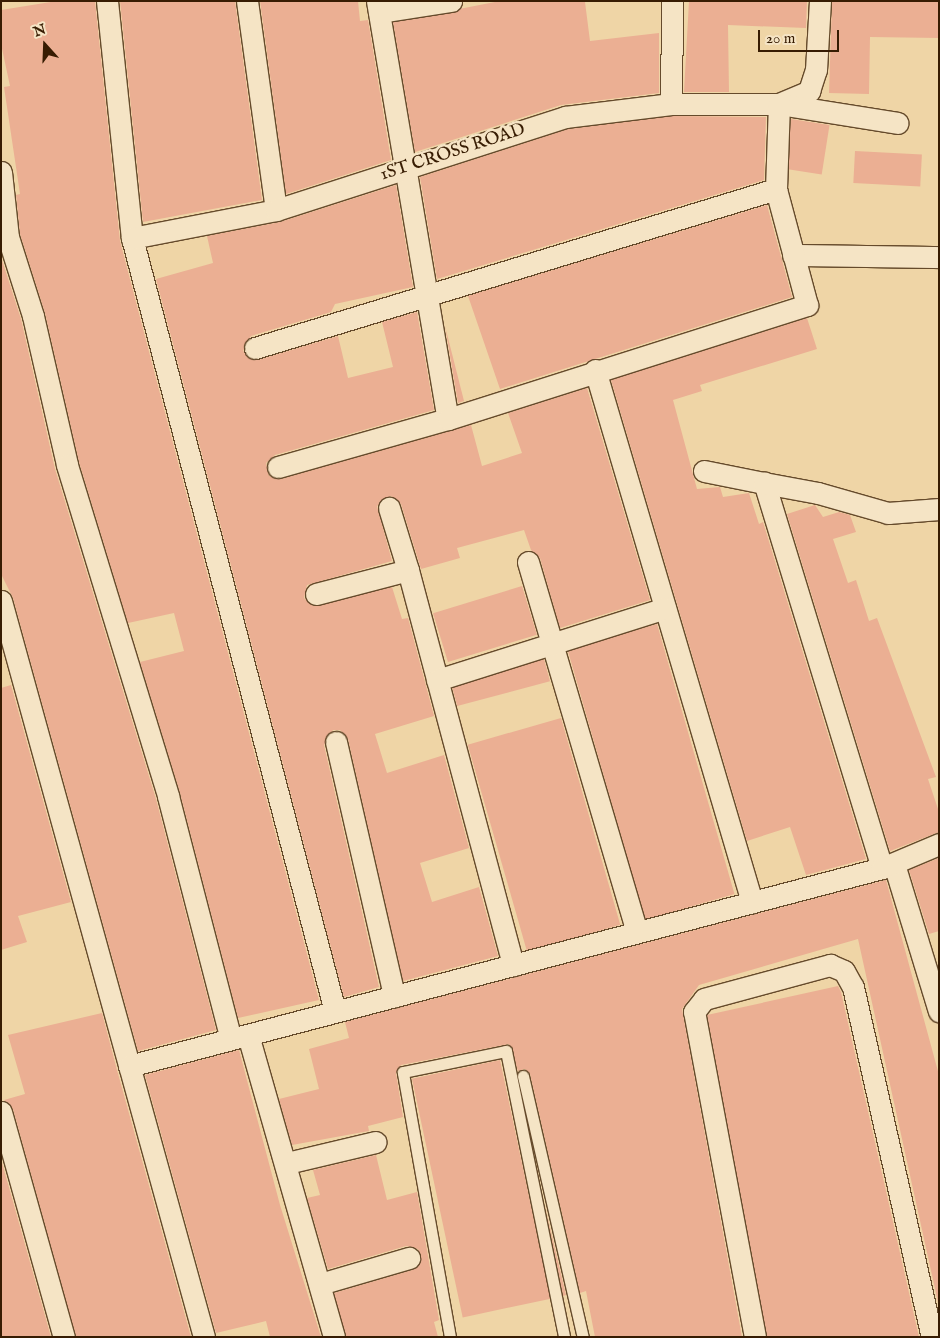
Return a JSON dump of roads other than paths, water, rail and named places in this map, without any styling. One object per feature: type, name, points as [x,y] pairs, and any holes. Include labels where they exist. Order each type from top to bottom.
[{"type":"street","points":[[107,1],[132,238],[336,1011]]},
{"type":"street","points":[[247,1],[276,210]]},
{"type":"street","points":[[448,419],[402,170],[378,7],[451,1]]},
{"type":"street","points":[[671,104],[672,1]]},
{"type":"street","points":[[779,104],[809,91],[816,70],[820,1]]},
{"type":"street","name":"1ST CROSS ROAD","points":[[132,238],[276,210],[565,117],[671,104],[779,104]]},
{"type":"street","points":[[779,104],[897,124]]},
{"type":"street","points":[[278,467],[448,419],[595,370],[807,305],[776,189],[779,104]]},
{"type":"street","points":[[1,172],[8,237],[34,316],[67,465],[239,1037],[287,1163],[334,1337]]},
{"type":"street","points":[[255,348],[776,189]]},
{"type":"street","points":[[793,255],[939,257]]},
{"type":"street","points":[[595,370],[752,902]]},
{"type":"street","points":[[704,471],[818,493],[888,513],[939,509]]},
{"type":"street","points":[[764,484],[888,866],[939,1011]]},
{"type":"street","points":[[389,508],[408,570],[513,965]]},
{"type":"street","points":[[528,562],[637,932]]},
{"type":"street","points":[[316,594],[408,570]]},
{"type":"street","points":[[1,602],[204,1337]]},
{"type":"street","points":[[437,680],[665,608]]},
{"type":"street","points":[[336,742],[394,996]]},
{"type":"street","points":[[129,1066],[888,866],[939,844]]},
{"type":"street","points":[[755,1337],[694,1012],[704,999],[830,965],[844,971],[853,987],[932,1337]]},
{"type":"street","points":[[1,1112],[64,1337]]},
{"type":"street","points":[[287,1163],[376,1142]]},
{"type":"street","points":[[320,1284],[408,1258]]},
{"type":"lane","points":[[450,1337],[403,1072],[506,1051],[564,1337]]},
{"type":"lane","points":[[523,1076],[583,1337]]}]
